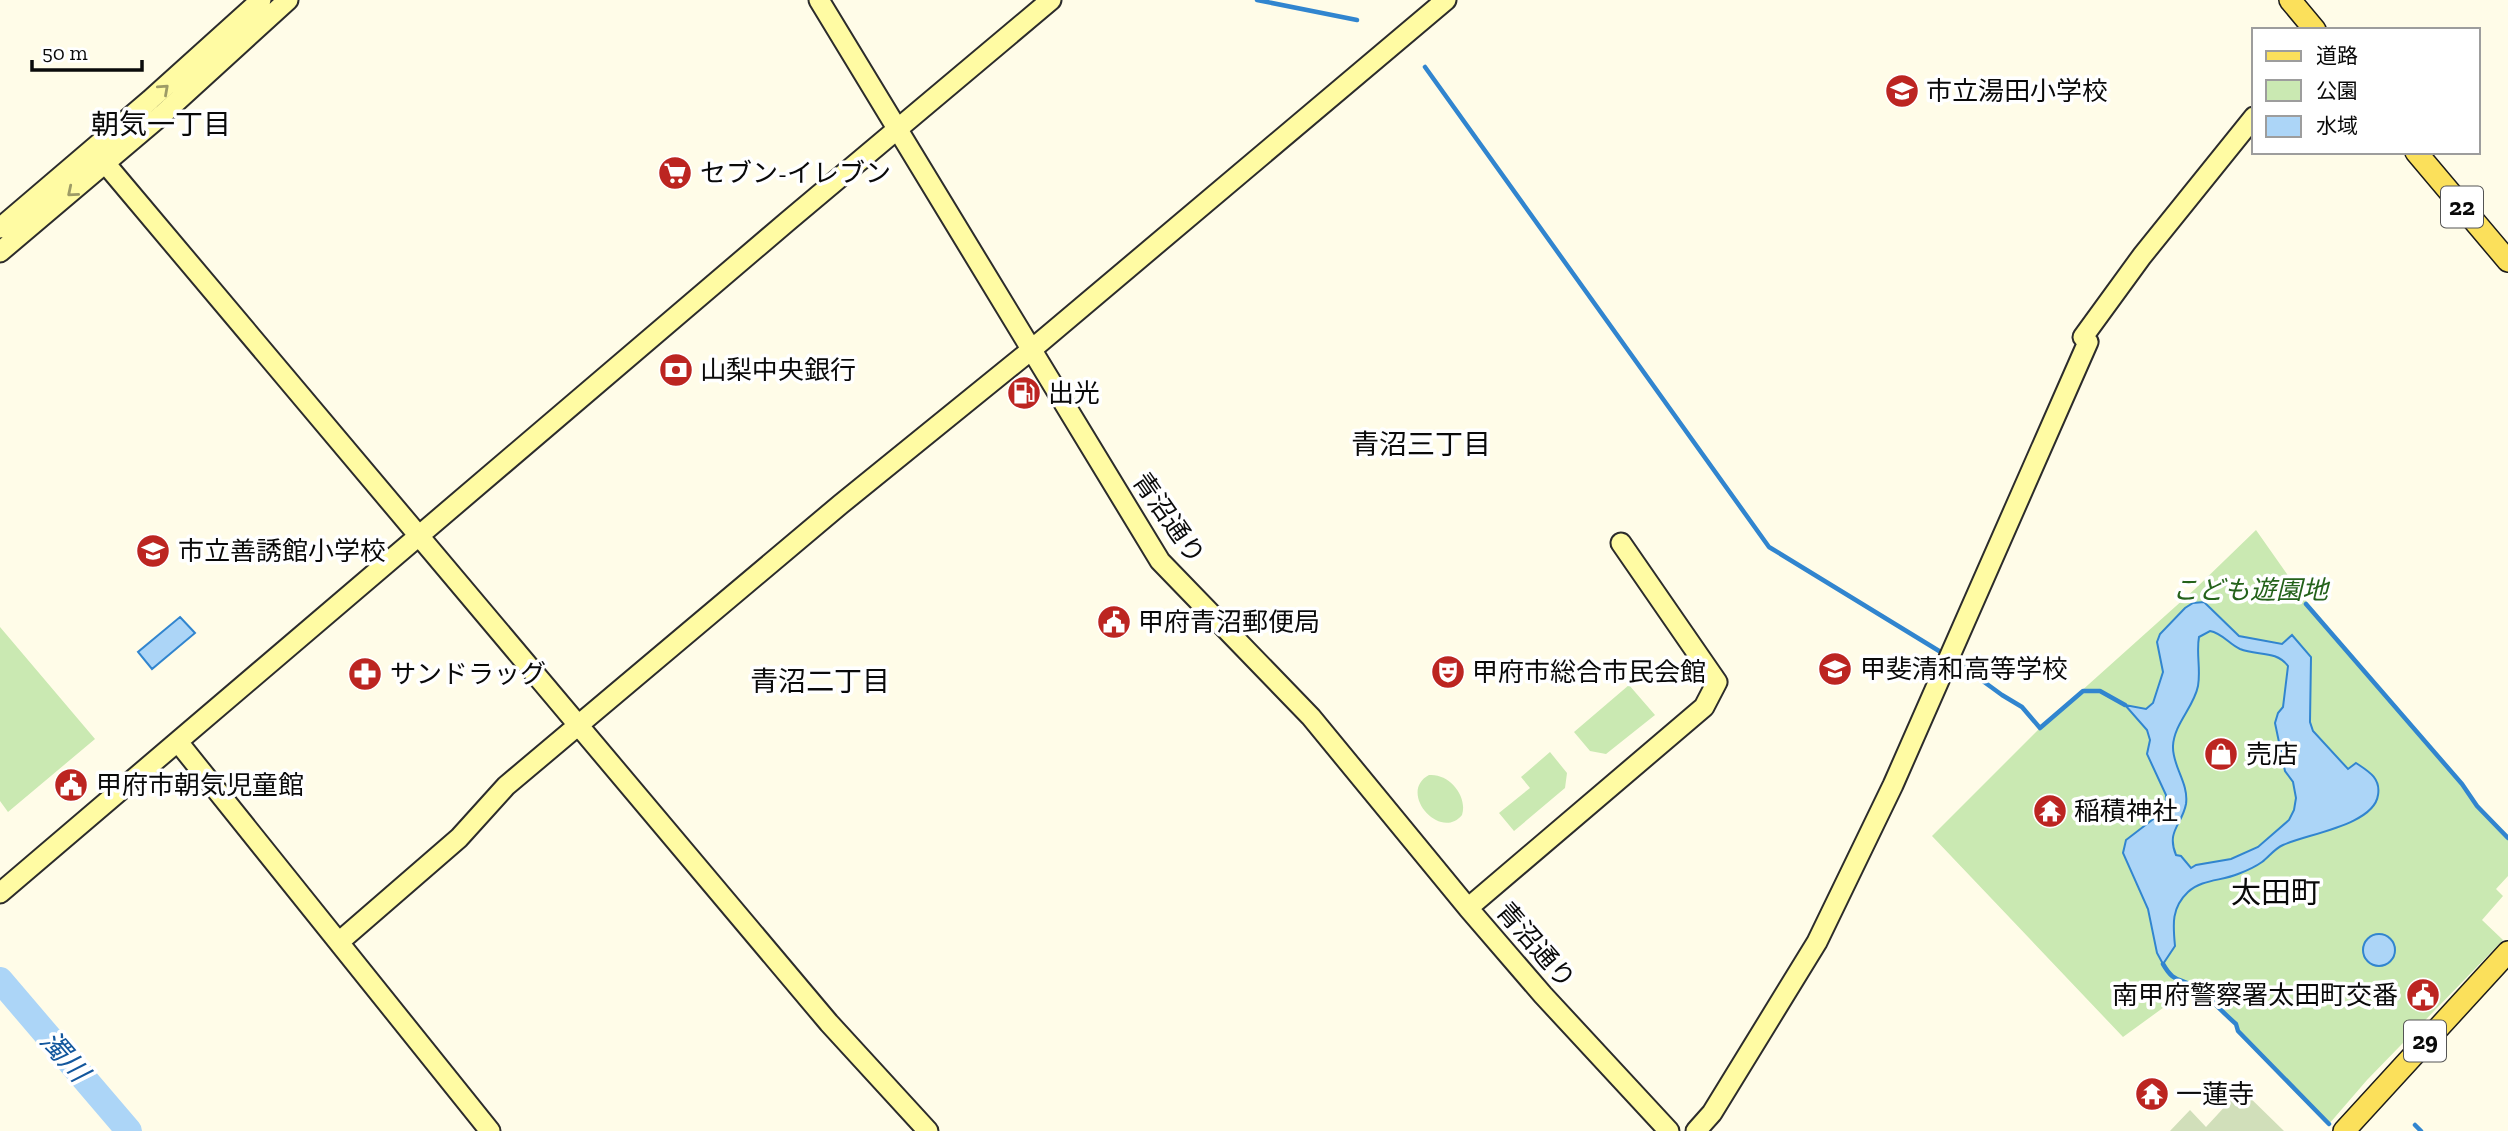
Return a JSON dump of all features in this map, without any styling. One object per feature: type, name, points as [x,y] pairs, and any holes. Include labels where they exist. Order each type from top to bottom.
[{"type":"main road","points":[[2290,0],[2313,28]]},
{"type":"main road","name":"22","points":[[2418,154],[2508,261]]},
{"type":"main road","name":"29","points":[[2344,1131],[2508,952]]},
{"type":"street","points":[[0,252],[261,0]]},
{"type":"street","points":[[0,228],[208,75],[288,0]]},
{"type":"street","name":"青沼通り","points":[[818,0],[1160,561],[1311,717],[1468,908],[1669,1131]]},
{"type":"street","points":[[0,893],[1051,0]]},
{"type":"street","points":[[339,942],[459,838],[506,786],[841,504],[1031,350],[1446,0]]},
{"type":"street","points":[[1696,1131],[1712,1113],[1817,942],[1893,785],[2003,539],[2042,443],[2088,342],[2083,337],[2142,256],[2252,119]]},
{"type":"street","points":[[98,157],[830,1023],[928,1131]]},
{"type":"street","points":[[1468,908],[1704,707],[1717,682],[1621,543]]},
{"type":"street","points":[[178,742],[490,1131]]},
{"type":"green space","name":"こども遊園地","points":[[2256,530],[2315,614],[2462,784],[2477,806],[2508,838],[2508,876],[2496,889],[2503,896],[2482,920],[2503,940],[2367,1080],[2329,1124],[2238,1031],[2235,1024],[2193,986],[2123,1037],[1932,836],[2040,728],[2195,589]]},
{"type":"green space","points":[[0,627],[95,739],[8,812],[0,801]]},
{"type":"green space","points":[[1629,685],[1655,715],[1606,754],[1590,751],[1574,732]]},
{"type":"green space","points":[[1550,752],[1567,773],[1565,788],[1514,831],[1499,813],[1530,788],[1521,777]]},
{"type":"green space","points":[[1429,775],[1436,775],[1450,782],[1459,793],[1462,815],[1453,822],[1443,823],[1425,812],[1418,792],[1420,783]]},
{"type":"green space","points":[[2241,1089],[2284,1131],[2170,1131],[2190,1110],[2206,1127]]},
{"type":"water","points":[[2204,602],[2239,636],[2282,644],[2292,635],[2311,657],[2310,722],[2313,731],[2348,769],[2356,763],[2373,776],[2378,784],[2378,795],[2374,805],[2353,821],[2283,845],[2250,869],[2206,882],[2188,892],[2176,911],[2175,946],[2163,964],[2157,953],[2148,909],[2123,853],[2126,840],[2165,810],[2166,795],[2147,754],[2150,740],[2147,730],[2125,705],[2146,709],[2153,703],[2163,672],[2157,642],[2160,634],[2193,603]],"holes":[[[2210,631],[2240,649],[2272,655],[2288,666],[2283,707],[2275,723],[2285,771],[2293,782],[2296,798],[2289,820],[2258,847],[2231,859],[2191,868],[2181,856],[2176,855],[2173,847],[2174,834],[2186,804],[2173,746],[2177,730],[2198,686],[2199,637]]]},
{"type":"water","points":[[180,617],[195,633],[152,669],[138,652]]},
{"type":"water","points":[[2379,934],[2390,939],[2395,950],[2390,961],[2379,966],[2368,961],[2363,950],[2368,939]]},
{"type":"waterway","points":[[1257,0],[1357,20]]},
{"type":"waterway","points":[[1425,67],[1769,547],[1944,654]]},
{"type":"waterway","points":[[2306,604],[2462,784],[2477,806],[2508,838]]},
{"type":"waterway","points":[[1954,660],[2022,707],[2040,728],[2083,691],[2100,691],[2125,705]]},
{"type":"waterway","points":[[2163,964],[2173,977],[2199,990],[2236,1024],[2238,1031],[2329,1124]]},
{"type":"waterway","name":"濁川","points":[[0,980],[129,1131]]},
{"type":"waterway","points":[[2415,1125],[2421,1131]]},
{"type":"place","name":"市立湯田小学校","points":[[1902,91]]},
{"type":"place","name":"セブン-イレブン","points":[[675,173]]},
{"type":"place","name":"山梨中央銀行","points":[[676,370]]},
{"type":"place","name":"出光","points":[[1024,393]]},
{"type":"place","name":"市立善誘館小学校","points":[[153,551]]},
{"type":"place","name":"甲府青沼郵便局","points":[[1114,622]]},
{"type":"place","name":"甲斐清和高等学校","points":[[1835,669]]},
{"type":"place","name":"甲府市総合市民会館","points":[[1448,672]]},
{"type":"place","name":"サンドラッグ","points":[[365,674]]},
{"type":"place","name":"売店","points":[[2221,754]]},
{"type":"place","name":"甲府市朝気児童館","points":[[71,785]]},
{"type":"place","name":"稲積神社","points":[[2050,811]]},
{"type":"place","name":"南甲府警察署太田町交番","points":[[2423,995]]},
{"type":"place","name":"一蓮寺","points":[[2152,1094]]},
{"type":"district","name":"朝気一丁目","points":[[161,124]]},
{"type":"district","name":"青沼三丁目","points":[[1421,444]]},
{"type":"district","name":"青沼二丁目","points":[[820,681]]},
{"type":"district","name":"太田町","points":[[2276,893]]}]
